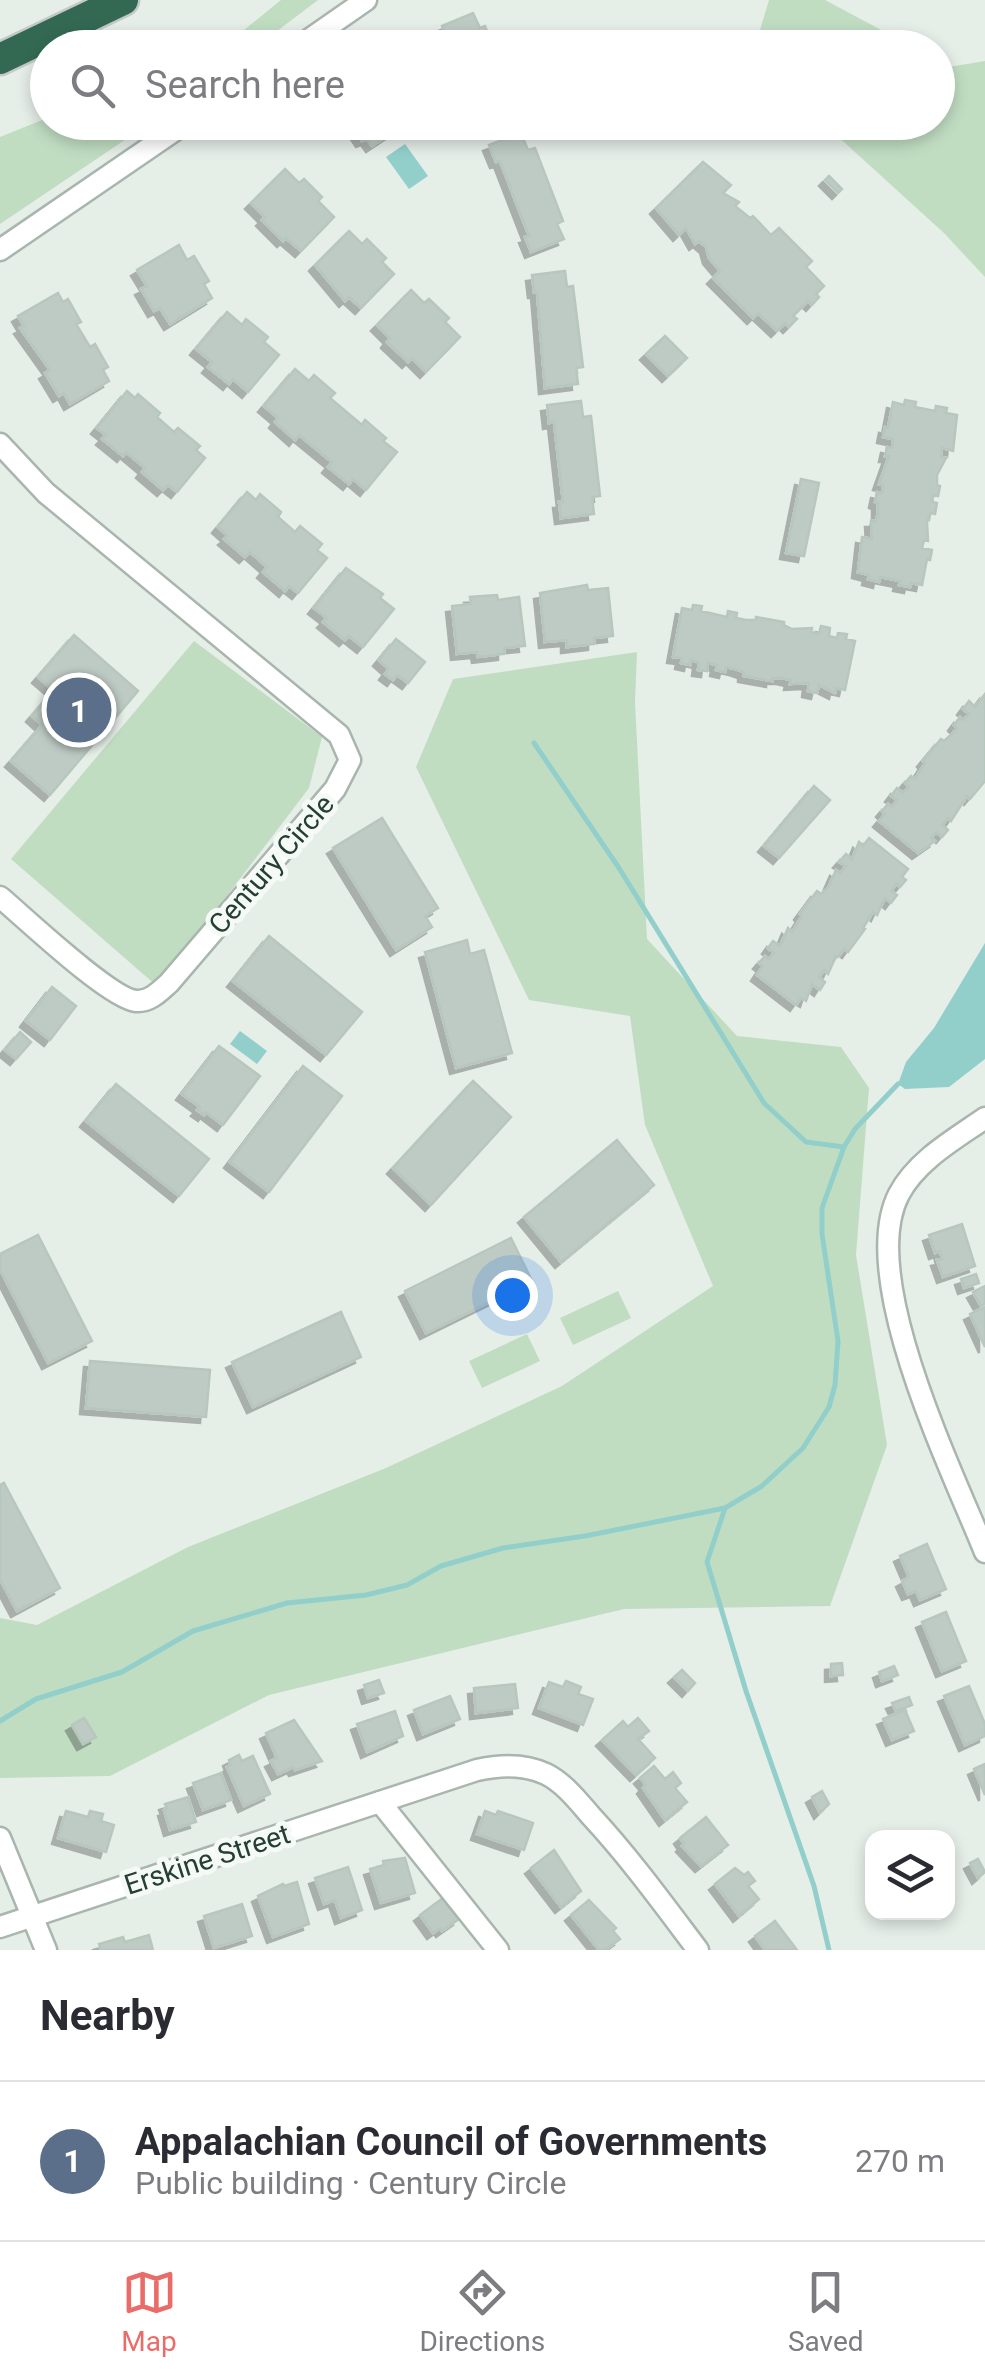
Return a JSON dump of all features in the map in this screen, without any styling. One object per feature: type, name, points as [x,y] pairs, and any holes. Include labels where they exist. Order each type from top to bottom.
[{"type":"highway","points":[[64,30],[123,0]]},
{"type":"street","points":[[322,30],[366,0]]},
{"type":"street","points":[[0,250],[161,140]]},
{"type":"street","name":"Century Circle","points":[[0,444],[46,493],[339,736],[350,760],[336,788],[169,983],[141,1002],[108,986],[0,898]]},
{"type":"street","points":[[985,1118],[912,1175],[894,1205],[888,1249],[905,1345],[985,1552]]},
{"type":"street","name":"Erskine Street","points":[[0,1927],[492,1767],[528,1768],[567,1789],[618,1845],[698,1950]]},
{"type":"street","points":[[380,1802],[498,1950]]},
{"type":"street","points":[[0,1838],[46,1950]]},
{"type":"green space","points":[[281,0],[318,0],[278,30],[244,30]]},
{"type":"green space","points":[[769,0],[825,0],[881,30],[760,30]]},
{"type":"green space","points":[[985,61],[985,277],[944,233],[842,140],[955,140],[955,66]]},
{"type":"green space","points":[[30,125],[30,140],[125,140],[0,224],[0,137]]},
{"type":"green space","points":[[194,641],[322,737],[309,788],[158,987],[11,859]]},
{"type":"green space","points":[[637,652],[635,702],[647,939],[737,1036],[841,1047],[869,1088],[856,1255],[887,1445],[830,1606],[624,1609],[269,1695],[110,1776],[0,1778],[0,1618],[37,1625],[188,1547],[386,1468],[562,1386],[713,1286],[645,1125],[630,1016],[529,1000],[416,767],[453,679]]},
{"type":"green space","points":[[618,1291],[631,1318],[573,1345],[560,1318]]},
{"type":"green space","points":[[527,1334],[540,1361],[482,1388],[469,1361]]},
{"type":"water","points":[[405,144],[428,176],[409,189],[386,157]]},
{"type":"water","points":[[985,943],[985,1059],[949,1087],[905,1089],[898,1084],[906,1062],[934,1028]]},
{"type":"water","points":[[240,1031],[267,1051],[257,1064],[230,1044]]},
{"type":"building","points":[[473,13],[480,28],[485,26],[487,30],[444,30],[442,26]]},
{"type":"building","points":[[502,140],[524,140],[528,150],[535,148],[563,221],[557,224],[564,239],[531,252],[525,237],[529,236],[500,161],[496,162],[489,145]]},
{"type":"building","points":[[703,162],[731,185],[723,193],[739,202],[735,206],[750,218],[753,216],[771,235],[779,228],[812,261],[806,267],[824,286],[812,305],[808,301],[793,316],[797,319],[789,327],[785,323],[777,331],[758,313],[753,318],[713,278],[720,271],[706,247],[699,241],[695,244],[686,228],[679,235],[656,208]]},
{"type":"building","points":[[285,169],[299,183],[304,179],[334,217],[301,251],[286,238],[283,241],[251,203]]},
{"type":"building","points":[[829,176],[842,189],[838,193],[825,180]]},
{"type":"building","points":[[349,231],[362,244],[367,239],[386,258],[382,262],[394,274],[361,308],[349,297],[345,301],[315,265]]},
{"type":"building","points":[[179,245],[187,260],[194,256],[209,281],[204,284],[212,298],[170,324],[160,308],[154,311],[141,289],[147,286],[137,270]]},
{"type":"building","points":[[565,271],[567,287],[573,286],[583,367],[576,368],[578,384],[545,388],[537,292],[532,275]]},
{"type":"building","points":[[411,290],[424,303],[429,299],[449,318],[445,322],[460,337],[426,372],[412,358],[408,362],[387,342],[390,338],[377,325]]},
{"type":"building","points":[[58,293],[63,302],[68,299],[81,322],[76,324],[90,347],[95,344],[108,367],[103,370],[109,381],[70,404],[64,393],[59,396],[45,373],[50,370],[20,328],[24,326],[18,316]]},
{"type":"building","points":[[227,312],[242,325],[246,319],[268,337],[264,342],[279,355],[248,392],[233,379],[229,384],[208,367],[212,362],[196,349]]},
{"type":"building","points":[[665,336],[687,358],[668,376],[646,354]]},
{"type":"building","points":[[295,369],[309,381],[314,375],[335,393],[330,398],[362,425],[365,420],[397,452],[366,490],[353,479],[349,484],[328,467],[332,462],[299,435],[295,440],[264,406]]},
{"type":"building","points":[[127,391],[135,398],[138,394],[160,413],[157,417],[174,432],[178,428],[200,446],[196,450],[205,458],[177,492],[168,485],[163,490],[126,452],[123,456],[102,439],[106,435],[97,428]]},
{"type":"building","points":[[905,400],[916,402],[915,407],[935,411],[936,406],[947,408],[946,413],[957,415],[953,451],[942,448],[941,457],[946,458],[937,475],[938,496],[933,495],[932,502],[937,503],[935,514],[931,513],[927,522],[928,541],[924,540],[922,548],[932,550],[930,560],[927,559],[922,585],[911,583],[910,587],[880,577],[879,582],[868,579],[869,575],[858,572],[862,537],[872,539],[871,521],[876,521],[878,512],[877,492],[882,493],[883,485],[879,484],[889,456],[885,456],[887,447],[892,448],[893,439],[883,437],[885,427],[888,428],[893,402],[904,405]]},
{"type":"building","points":[[581,401],[583,417],[591,416],[600,496],[592,497],[594,514],[561,518],[559,502],[563,502],[554,422],[549,423],[547,405]]},
{"type":"building","points":[[801,479],[819,483],[804,556],[786,553]]},
{"type":"building","points":[[247,492],[256,500],[260,494],[281,512],[278,517],[295,532],[300,526],[322,544],[317,550],[327,558],[298,593],[289,586],[285,591],[263,572],[267,567],[250,552],[245,557],[224,539],[228,536],[218,527]]},
{"type":"building","points":[[346,568],[383,594],[380,598],[394,609],[363,647],[349,636],[345,640],[323,622],[327,618],[314,608]]},
{"type":"building","points":[[587,585],[588,590],[608,588],[613,636],[594,638],[594,644],[567,647],[567,640],[545,642],[540,593]]},
{"type":"building","points":[[497,595],[498,600],[519,597],[525,646],[504,648],[504,654],[457,654],[452,606],[471,604],[470,597]]},
{"type":"building","points":[[693,605],[727,617],[728,611],[737,613],[736,618],[784,622],[792,629],[812,628],[811,632],[819,634],[821,626],[830,628],[829,636],[837,638],[838,633],[847,634],[846,639],[855,641],[845,690],[836,688],[835,693],[819,685],[817,693],[808,691],[809,683],[790,684],[791,680],[782,678],[772,681],[744,676],[744,672],[726,667],[725,672],[716,670],[717,665],[708,663],[707,671],[698,670],[699,662],[691,660],[690,665],[681,663],[682,658],[673,657],[682,608],[692,610]]},
{"type":"building","points":[[74,635],[138,691],[50,795],[11,761],[42,725],[32,716],[49,696],[60,705],[65,700],[38,677]]},
{"type":"building","points":[[396,639],[425,662],[408,683],[397,675],[393,680],[385,674],[389,669],[379,660]]},
{"type":"building","points":[[985,694],[985,781],[970,799],[967,796],[951,821],[948,818],[942,825],[948,830],[942,837],[936,832],[931,838],[935,841],[918,853],[879,821],[885,814],[882,811],[888,804],[892,807],[897,800],[891,796],[897,788],[903,793],[909,787],[905,783],[911,776],[915,779],[923,761],[941,739],[951,735],[960,717],[963,720],[969,714],[963,709],[969,701],[975,707]]},
{"type":"building","points":[[814,786],[830,800],[779,858],[764,846]]},
{"type":"building","points":[[382,818],[438,908],[425,916],[432,927],[396,950],[333,848]]},
{"type":"building","points":[[869,838],[908,869],[902,877],[906,880],[891,891],[897,895],[891,903],[885,898],[877,915],[873,912],[848,952],[844,949],[836,956],[828,974],[824,970],[819,977],[825,982],[820,990],[812,984],[806,1001],[801,998],[796,1005],[757,975],[763,966],[759,963],[774,953],[768,948],[773,941],[780,946],[788,928],[792,932],[817,891],[821,894],[828,888],[836,870],[840,873],[846,866],[839,862],[846,854],[852,859],[859,842],[863,846]]},
{"type":"building","points":[[269,936],[362,1012],[326,1055],[233,981]]},
{"type":"building","points":[[467,940],[470,954],[484,950],[512,1053],[456,1068],[425,952]]},
{"type":"building","points":[[52,987],[76,1006],[50,1040],[26,1021]]},
{"type":"building","points":[[20,1032],[31,1042],[16,1059],[5,1050]]},
{"type":"building","points":[[219,1046],[260,1076],[223,1125],[197,1110],[200,1107],[182,1094]]},
{"type":"building","points":[[303,1066],[342,1096],[269,1192],[230,1162]]},
{"type":"building","points":[[473,1081],[511,1117],[431,1205],[393,1168]]},
{"type":"building","points":[[116,1084],[209,1159],[179,1196],[86,1121]]},
{"type":"building","points":[[617,1140],[654,1185],[561,1262],[524,1217]]},
{"type":"building","points":[[962,1224],[975,1266],[943,1277],[937,1260],[942,1259],[940,1251],[935,1253],[929,1235]]},
{"type":"building","points":[[38,1235],[92,1341],[48,1363],[0,1269],[0,1254]]},
{"type":"building","points":[[511,1238],[532,1281],[426,1333],[405,1291]]},
{"type":"building","points":[[976,1274],[979,1283],[964,1288],[961,1279]]},
{"type":"building","points":[[985,1286],[985,1304],[981,1306],[973,1292]]},
{"type":"building","points":[[985,1307],[985,1347],[970,1314]]},
{"type":"building","points":[[341,1312],[361,1357],[253,1407],[232,1362]]},
{"type":"building","points":[[90,1361],[210,1370],[206,1417],[86,1408]]},
{"type":"building","points":[[4,1483],[60,1588],[17,1611],[0,1579],[0,1485]]},
{"type":"building","points":[[927,1544],[946,1589],[920,1600],[916,1591],[908,1594],[902,1581],[909,1577],[900,1556]]},
{"type":"building","points":[[946,1612],[966,1661],[942,1671],[922,1622]]},
{"type":"building","points":[[842,1663],[843,1675],[831,1676],[831,1664]]},
{"type":"building","points":[[894,1666],[898,1675],[882,1681],[879,1672]]},
{"type":"building","points":[[682,1670],[695,1683],[688,1691],[674,1677]]},
{"type":"building","points":[[379,1680],[384,1693],[368,1698],[364,1685]]},
{"type":"building","points":[[566,1681],[581,1687],[578,1694],[593,1699],[583,1725],[539,1708],[549,1682],[563,1687]]},
{"type":"building","points":[[515,1684],[518,1708],[476,1713],[474,1688]]},
{"type":"building","points":[[969,1686],[985,1724],[985,1736],[965,1745],[944,1696]]},
{"type":"building","points":[[450,1696],[460,1719],[423,1734],[414,1710]]},
{"type":"building","points":[[909,1697],[912,1705],[896,1711],[892,1703]]},
{"type":"building","points":[[905,1710],[914,1731],[892,1740],[883,1719]]},
{"type":"building","points":[[395,1711],[403,1736],[367,1752],[357,1724]]},
{"type":"building","points":[[84,1718],[96,1737],[83,1744],[72,1725]]},
{"type":"building","points":[[638,1718],[649,1731],[638,1739],[655,1758],[636,1775],[602,1740],[623,1721],[628,1727]]},
{"type":"building","points":[[294,1720],[322,1761],[278,1774],[271,1761],[277,1758],[266,1733]]},
{"type":"building","points":[[239,1755],[242,1761],[253,1756],[270,1794],[244,1806],[227,1767],[231,1765],[229,1760]]},
{"type":"building","points":[[985,1764],[985,1795],[974,1769]]},
{"type":"building","points":[[654,1766],[665,1779],[673,1772],[681,1783],[675,1788],[687,1802],[665,1820],[640,1778]]},
{"type":"building","points":[[221,1773],[231,1800],[203,1810],[193,1783]]},
{"type":"building","points":[[822,1791],[829,1804],[820,1813],[812,1797]]},
{"type":"building","points":[[188,1797],[196,1822],[170,1830],[165,1804]]},
{"type":"building","points":[[66,1811],[88,1817],[90,1811],[103,1814],[101,1821],[114,1825],[106,1852],[58,1838]]},
{"type":"building","points":[[485,1811],[496,1815],[498,1811],[533,1823],[524,1850],[477,1834]]},
{"type":"building","points":[[706,1817],[728,1845],[701,1866],[682,1846],[680,1838]]},
{"type":"building","points":[[554,1850],[581,1891],[561,1907],[531,1868]]},
{"type":"building","points":[[405,1858],[415,1893],[381,1903],[370,1869],[384,1865],[383,1861]]},
{"type":"building","points":[[978,1859],[985,1872],[978,1878],[970,1863]]},
{"type":"building","points":[[348,1867],[362,1910],[341,1918],[335,1900],[324,1904],[315,1878]]},
{"type":"building","points":[[735,1868],[744,1875],[748,1872],[755,1881],[748,1886],[759,1899],[739,1916],[715,1884]]},
{"type":"building","points":[[297,1882],[309,1924],[273,1937],[258,1896]]},
{"type":"building","points":[[443,1898],[459,1919],[433,1933],[420,1915]]},
{"type":"building","points":[[589,1900],[616,1928],[613,1931],[620,1939],[605,1950],[599,1950],[571,1915]]},
{"type":"building","points":[[242,1904],[252,1936],[214,1948],[204,1916]]},
{"type":"building","points":[[775,1921],[797,1950],[765,1950],[755,1936]]},
{"type":"building","points":[[149,1935],[153,1950],[101,1950],[99,1944],[123,1937],[125,1942]]},
{"type":"waterway","points":[[534,743],[619,868],[764,1103],[806,1142],[844,1147]]},
{"type":"waterway","points":[[0,1721],[36,1699],[122,1672],[193,1631],[287,1603],[366,1595],[407,1585],[441,1566],[503,1548],[725,1508],[762,1486],[803,1448],[829,1407],[838,1341],[822,1234],[822,1208],[844,1147],[855,1129],[898,1084]]},
{"type":"waterway","points":[[725,1508],[707,1562],[746,1691],[814,1886],[829,1950]]},
{"type":"place","name":"Appalachian Council of Governments","points":[[79,710]]}]
